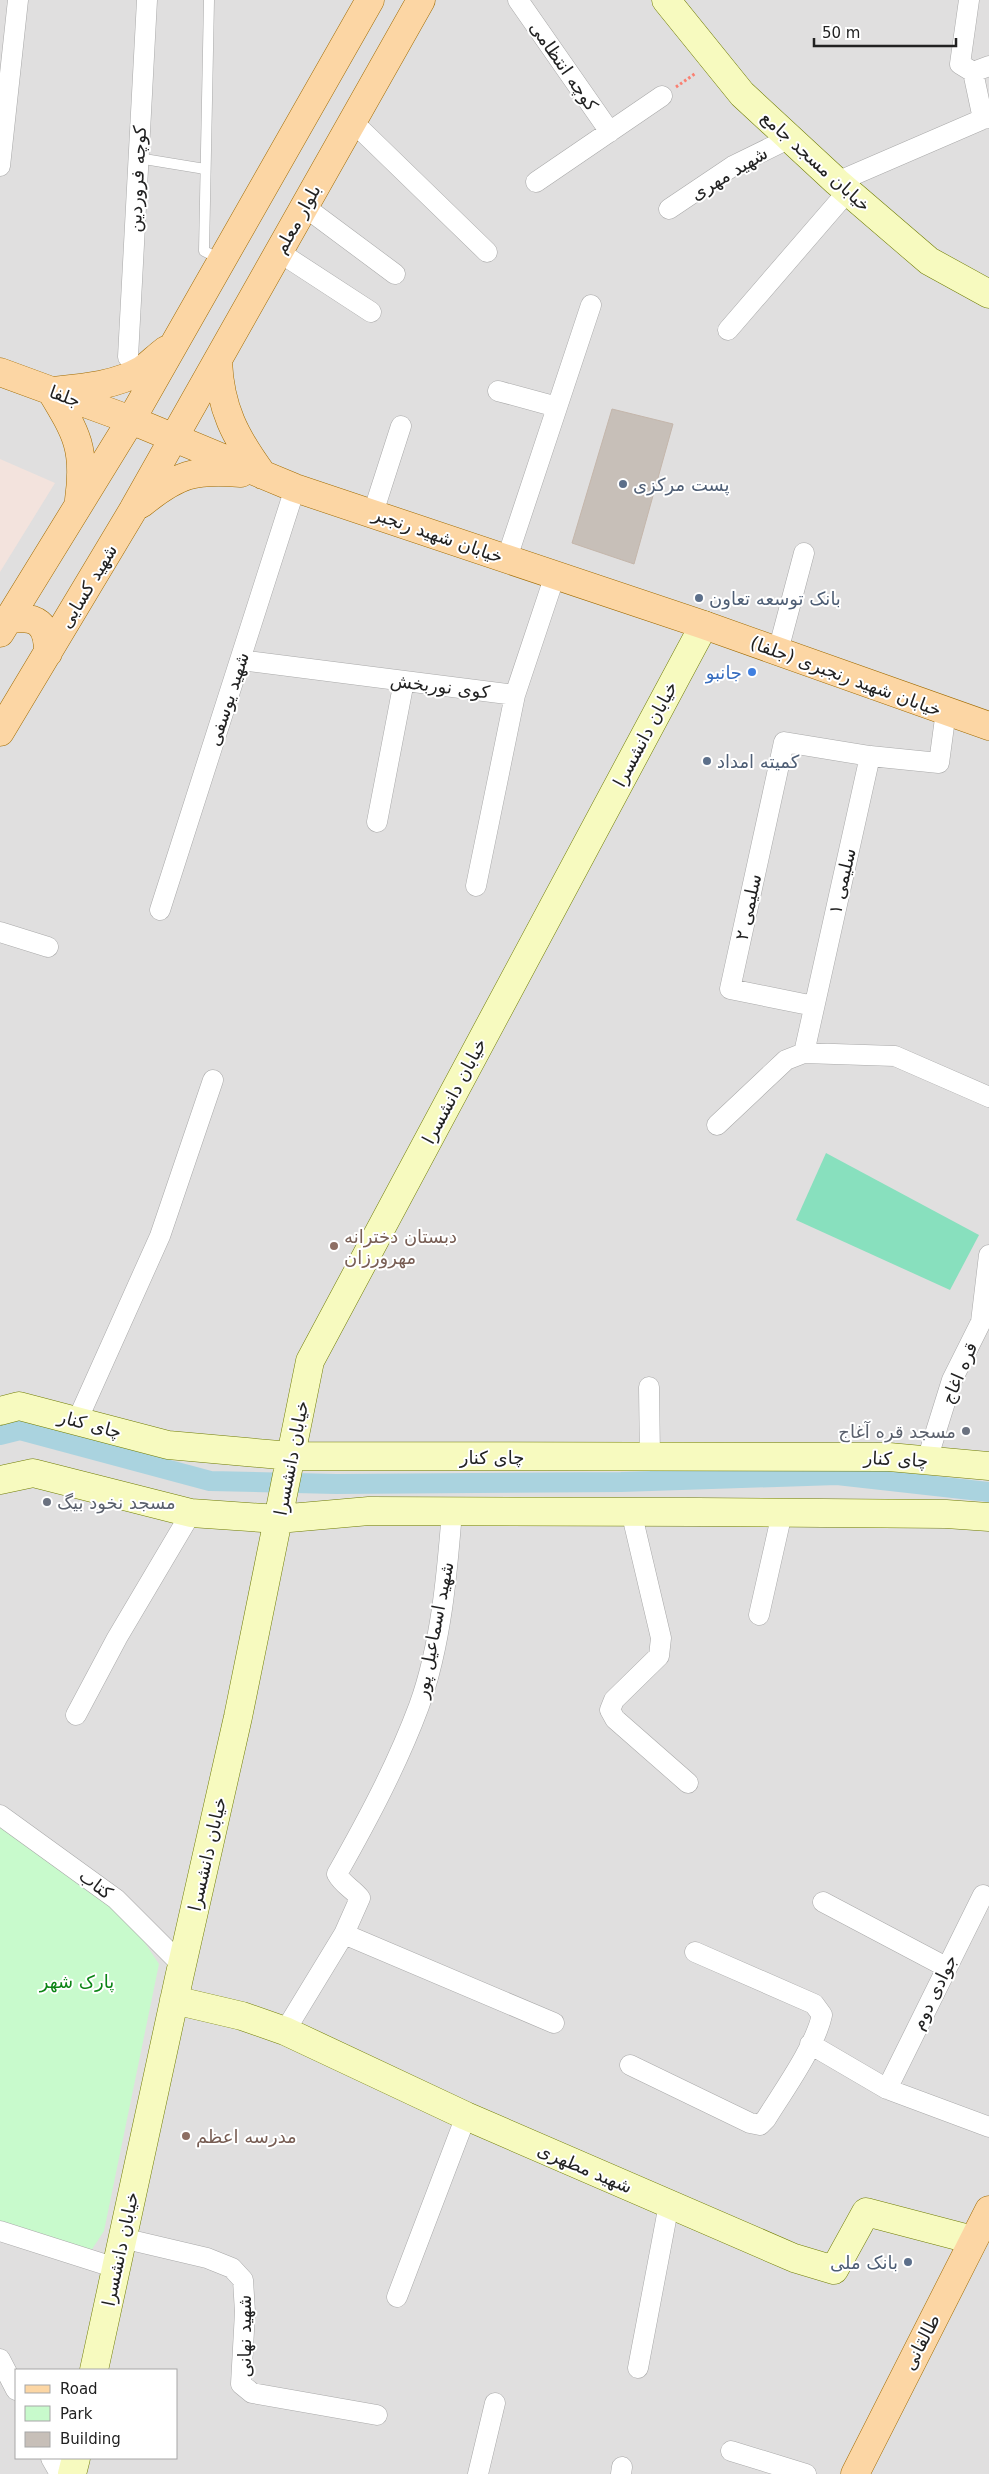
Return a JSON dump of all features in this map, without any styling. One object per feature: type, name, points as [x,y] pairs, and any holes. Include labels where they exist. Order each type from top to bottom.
[{"type":"main road","points":[[4,627],[131,420],[370,0]]},
{"type":"main road","name":"بلوار معلم","points":[[174,439],[421,0]]},
{"type":"main road","points":[[79,504],[83,474],[80,446],[51,391],[86,388],[117,381],[142,369],[176,341]]},
{"type":"main road","points":[[218,361],[223,404],[234,431],[263,475]]},
{"type":"main road","name":"جلفا","points":[[2,378],[51,391],[131,420],[174,439]]},
{"type":"main road","name":"خیابان شهید رنجبر","points":[[174,439],[295,488],[704,625]]},
{"type":"main road","name":"شهید کسایی","points":[[0,732],[134,510],[174,439]]},
{"type":"main road","points":[[134,510],[165,484],[186,476],[213,471],[263,475]]},
{"type":"main road","points":[[4,627],[24,617],[39,623],[48,637],[48,653]]},
{"type":"main road","name":"خیابان شهید رنجبری (جلفا)","points":[[704,625],[989,726]]},
{"type":"main road","name":"طالقانی","points":[[855,2474],[989,2210]]},
{"type":"street","points":[[0,166],[18,0]]},
{"type":"street","name":"کوچه فروردین","points":[[128,358],[147,0]]},
{"type":"street","name":"کوچه انتظامی","points":[[518,0],[610,132]]},
{"type":"street","name":"خیابان مسجد جامع","points":[[666,0],[742,94],[842,187],[929,260],[989,294]]},
{"type":"street","points":[[728,330],[842,187],[986,118],[981,69],[960,64],[969,0]]},
{"type":"street","points":[[536,182],[662,96]]},
{"type":"street","points":[[352,121],[487,252]]},
{"type":"street","name":"شهید مهری","points":[[669,209],[733,166],[790,138]]},
{"type":"street","points":[[304,207],[395,274]]},
{"type":"street","points":[[279,252],[371,312]]},
{"type":"street","points":[[507,558],[591,305]]},
{"type":"street","points":[[498,391],[557,407]]},
{"type":"street","points":[[373,513],[401,426]]},
{"type":"street","name":"شهید یوسفی","points":[[160,910],[295,488]]},
{"type":"street","points":[[778,651],[804,553]]},
{"type":"street","name":"کوی نوربخش","points":[[240,660],[515,695],[555,575]]},
{"type":"street","name":"خیابان دانشسرا","points":[[94,2369],[174,2000],[238,1717],[310,1361],[704,625]]},
{"type":"street","points":[[377,822],[404,681]]},
{"type":"street","points":[[476,886],[515,695]]},
{"type":"street","points":[[870,756],[939,762],[946,711]]},
{"type":"street","name":"سلیمی ۲","points":[[814,1006],[730,989],[784,742],[870,756]]},
{"type":"street","name":"سلیمی ۱","points":[[804,1053],[870,756]]},
{"type":"street","points":[[0,932],[48,947]]},
{"type":"street","points":[[717,1125],[786,1060],[804,1053],[895,1056],[989,1097]]},
{"type":"street","points":[[77,1421],[160,1236],[213,1080]]},
{"type":"street","name":"قره اغاج","points":[[928,1460],[952,1380],[981,1322],[989,1255]]},
{"type":"street","points":[[649,1386],[650,1458]]},
{"type":"street","name":"چای کنار","points":[[0,1411],[19,1406],[168,1445],[291,1456],[650,1458],[889,1456],[989,1466]]},
{"type":"street","points":[[0,1480],[33,1473],[191,1513],[278,1519],[369,1511],[782,1512],[946,1514],[989,1517]]},
{"type":"street","name":"شهید اسماعیل پور","points":[[285,2031],[344,1934],[360,1898],[342,1883],[337,1874],[387,1783],[419,1705],[433,1651],[443,1596],[452,1511]]},
{"type":"street","points":[[631,1511],[662,1648],[659,1656],[614,1700],[610,1710],[614,1719],[688,1783]]},
{"type":"street","points":[[759,1615],[782,1512]]},
{"type":"street","points":[[76,1715],[117,1638],[191,1513]]},
{"type":"street","name":"کتاب","points":[[0,1815],[116,1899],[182,1965]]},
{"type":"street","name":"جوادی دوم","points":[[887,2089],[983,1895]]},
{"type":"street","points":[[823,1902],[946,1968]]},
{"type":"street","points":[[344,1934],[554,2023]]},
{"type":"street","points":[[630,2065],[750,2123],[760,2125],[766,2119],[810,2044],[820,2026],[822,2015],[814,2004],[695,1952]]},
{"type":"street","name":"شهید مطهری","points":[[174,2000],[242,2016],[285,2031],[466,2116],[794,2258],[834,2270],[866,2212],[973,2240]]},
{"type":"street","points":[[810,2044],[887,2089],[989,2127]]},
{"type":"street","points":[[397,2297],[466,2116]]},
{"type":"street","points":[[638,2368],[669,2204]]},
{"type":"street","points":[[0,2231],[116,2268]]},
{"type":"street","name":"شهید نهانی","points":[[122,2238],[207,2258],[232,2268],[243,2280],[245,2312],[241,2384],[252,2393],[376,2415]]},
{"type":"street","points":[[0,2359],[15,2388]]},
{"type":"street","points":[[0,2395],[15,2394]]},
{"type":"street","points":[[478,2474],[495,2403]]},
{"type":"street","points":[[731,2451],[806,2474]]},
{"type":"street","points":[[52,2459],[60,2474]]},
{"type":"street","points":[[72,2474],[76,2459]]},
{"type":"lane","points":[[209,0],[204,251],[222,259]]},
{"type":"lane","points":[[138,158],[206,168]]},
{"type":"path","points":[[662,96],[703,68]]},
{"type":"shaded area","points":[[0,0],[989,0],[989,2474],[0,2474]]},
{"type":"shaded area","points":[[0,459],[55,483],[0,572]]},
{"type":"green space","points":[[826,1153],[979,1235],[950,1290],[796,1220]]},
{"type":"green space","name":"پارک شهر","points":[[0,1816],[116,1899],[159,1964],[104,2231],[89,2254],[0,2222]]},
{"type":"building","name":"پست مرکزی","points":[[612,409],[673,424],[634,564],[572,543]]},
{"type":"waterway","points":[[0,1435],[20,1430],[210,1481],[336,1484],[621,1482],[837,1475],[989,1492]]},
{"type":"place","name":"پست مرکزی","points":[[623,484]]},
{"type":"place","name":"بانک توسعه تعاون","points":[[699,598]]},
{"type":"place","name":"جانبو","points":[[752,672]]},
{"type":"place","name":"کمیته امداد","points":[[707,761]]},
{"type":"place","name":"دبستان دخترانه مهرورزان","points":[[334,1246]]},
{"type":"place","name":"مسجد قره آغاج","points":[[966,1431]]},
{"type":"place","name":"مسجد نخود‌ بیگ","points":[[47,1502]]},
{"type":"place","name":"مدرسه اعظم","points":[[186,2136]]},
{"type":"place","name":"بانک ملی","points":[[908,2262]]}]
